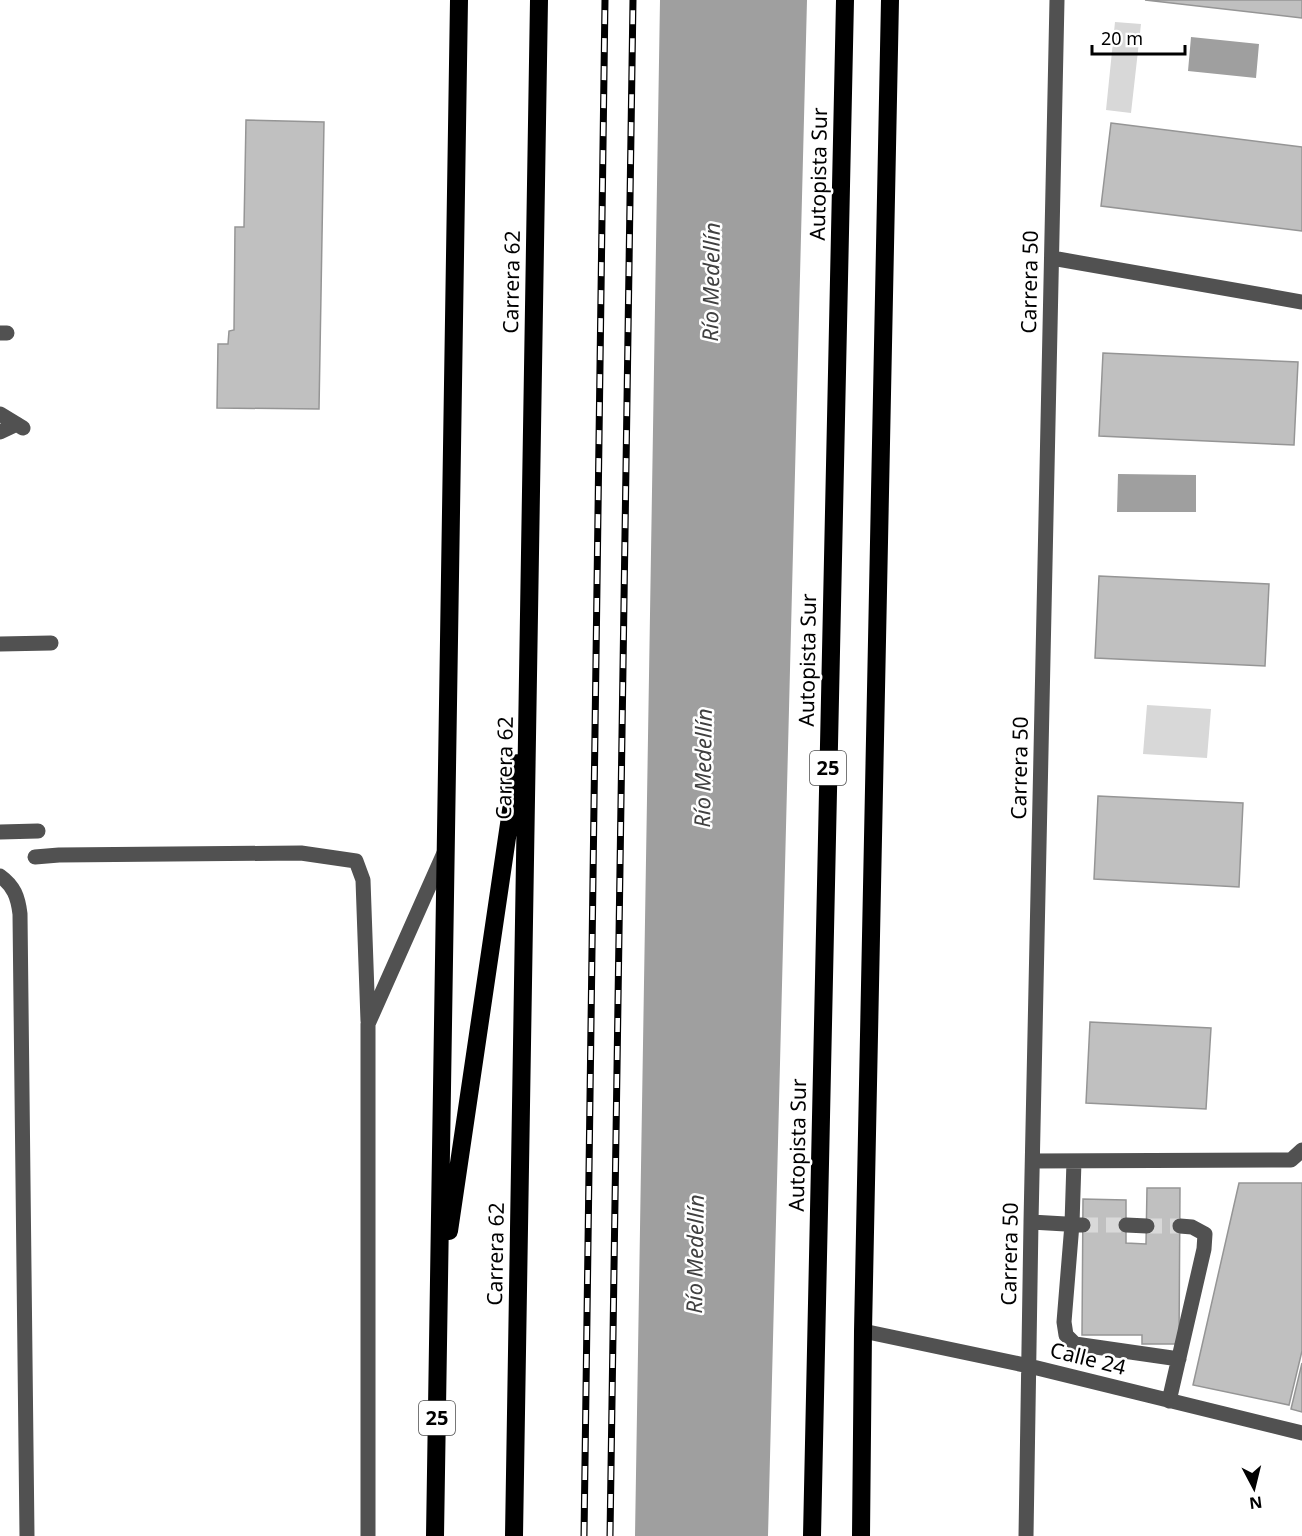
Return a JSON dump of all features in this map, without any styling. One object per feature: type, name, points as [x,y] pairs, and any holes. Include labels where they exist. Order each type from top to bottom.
[{"type":"highway","name":"25","points":[[435,1536],[459,0]]},
{"type":"highway","name":"Carrera 62","points":[[514,1536],[539,0]]},
{"type":"highway","name":"Autopista Sur","points":[[812,1536],[845,0]]},
{"type":"highway","name":"25","points":[[861,1536],[863,1331],[890,0]]},
{"type":"highway","points":[[439,1300],[528,690]]},
{"type":"street","name":"Carrera 50","points":[[1026,1536],[1057,0]]},
{"type":"street","points":[[1052,258],[1302,302]]},
{"type":"street","points":[[0,414],[20,426],[0,432]]},
{"type":"street","points":[[0,644],[51,643]]},
{"type":"street","points":[[0,832],[38,831]]},
{"type":"street","points":[[368,1024],[445,851]]},
{"type":"street","points":[[35,857],[301,853],[356,861],[363,880],[368,1024],[368,1536]]},
{"type":"street","points":[[0,876],[13,888],[18,899],[20,914],[27,1536]]},
{"type":"street","points":[[1033,1161],[1291,1160],[1302,1150]]},
{"type":"street","points":[[1074,1161],[1077,1224],[1064,1322],[1066,1335],[1075,1344],[1179,1359]]},
{"type":"street","points":[[1031,1222],[1077,1224]]},
{"type":"street","points":[[1126,1225],[1146,1226]]},
{"type":"street","points":[[1169,1401],[1204,1249],[1205,1234],[1192,1227],[1180,1226]]},
{"type":"street","name":"Calle 24","points":[[863,1331],[1029,1366],[1302,1432]]},
{"type":"shaded area","points":[[1115,22],[1141,24],[1131,113],[1106,110]]},
{"type":"shaded area","points":[[1147,705],[1211,709],[1207,758],[1143,754]]},
{"type":"water","name":"Río Medellín","points":[[660,0],[807,0],[768,1536],[635,1536]]},
{"type":"water","points":[[1191,37],[1259,44],[1256,78],[1188,71]]},
{"type":"water","points":[[1118,474],[1196,475],[1196,512],[1117,512]]},
{"type":"building","points":[[1145,0],[1302,0],[1302,18]]},
{"type":"building","points":[[246,120],[324,122],[319,409],[217,408],[218,344],[228,344],[229,331],[234,330],[235,227],[244,227]]},
{"type":"building","points":[[1111,123],[1302,147],[1302,231],[1101,206]]},
{"type":"building","points":[[1103,353],[1298,362],[1294,445],[1099,436]]},
{"type":"building","points":[[1099,576],[1269,584],[1265,666],[1095,658]]},
{"type":"building","points":[[1098,796],[1243,803],[1239,887],[1094,879]]},
{"type":"building","points":[[1090,1022],[1211,1028],[1206,1109],[1086,1103]]},
{"type":"building","points":[[1239,1183],[1302,1183],[1302,1351],[1289,1405],[1193,1385]]},
{"type":"building","points":[[1147,1188],[1180,1188],[1179,1344],[1142,1344],[1142,1335],[1082,1335],[1083,1199],[1126,1200],[1126,1243],[1146,1244]]},
{"type":"building","points":[[1302,1363],[1302,1412],[1291,1409]]},
{"type":"tunnel","points":[[1083,1225],[1126,1225]]},
{"type":"tunnel","points":[[1147,1226],[1180,1226]]},
{"type":"railway","points":[[584,1536],[605,0]]},
{"type":"railway","points":[[610,1536],[633,0]]}]
